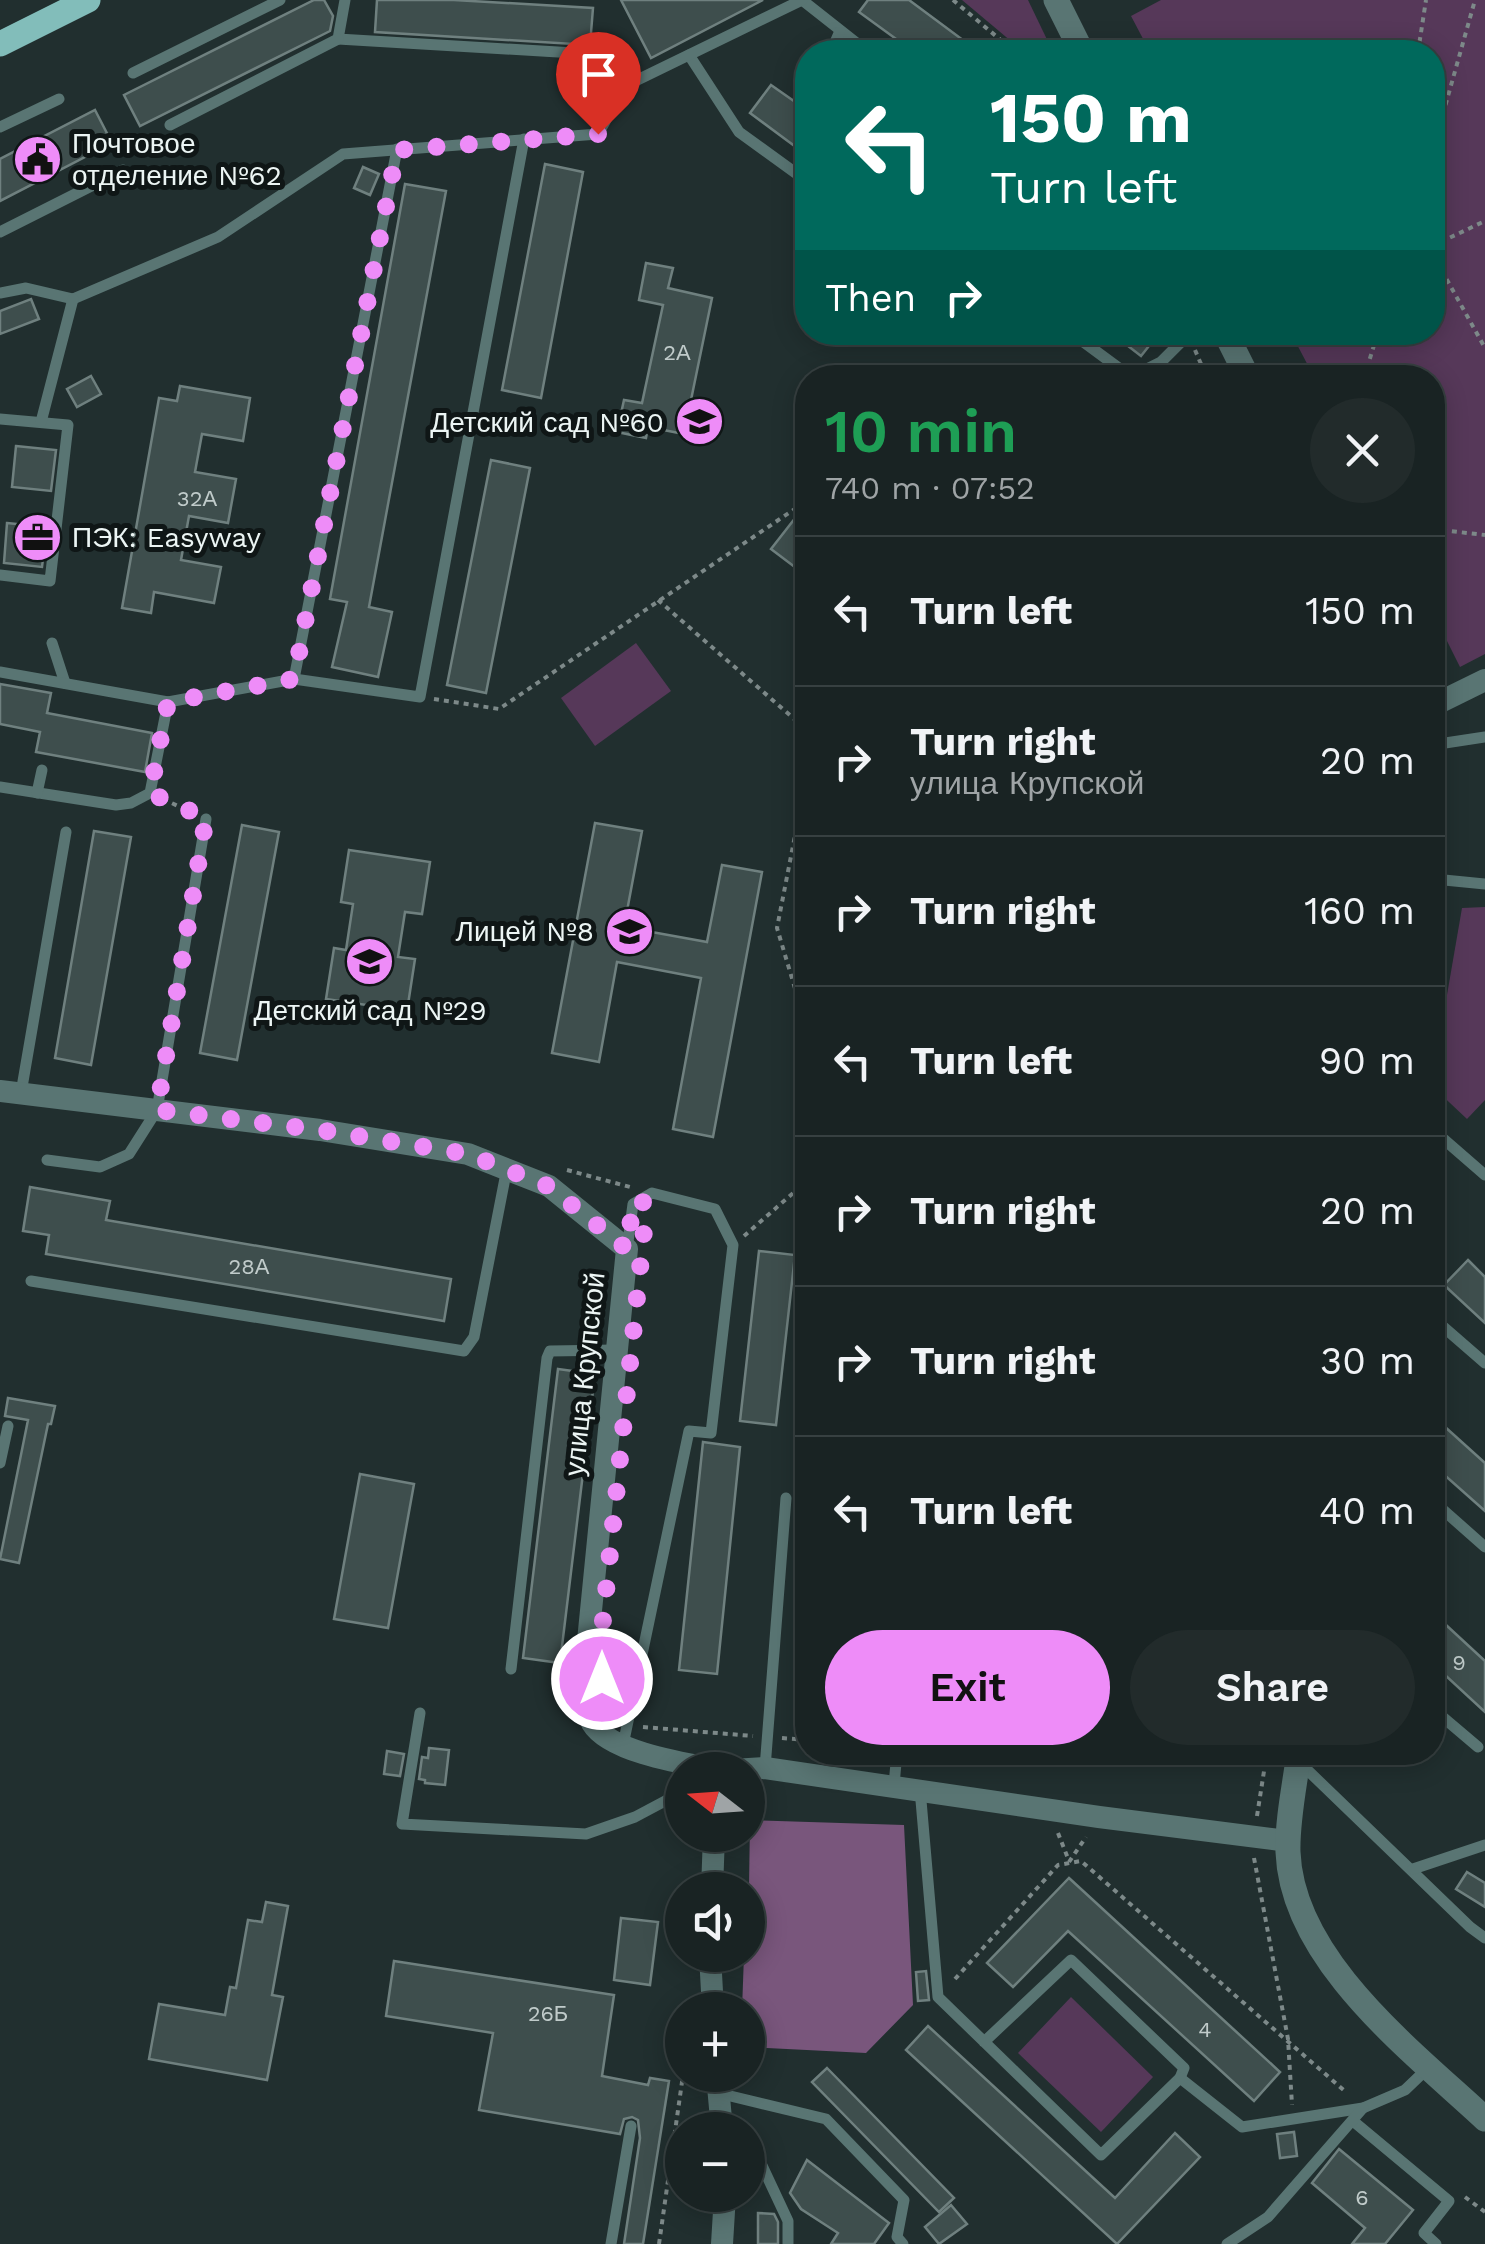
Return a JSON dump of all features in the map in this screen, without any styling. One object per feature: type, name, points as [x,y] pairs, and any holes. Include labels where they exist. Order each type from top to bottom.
[{"type":"main road","points":[[0,44],[88,0]]},
{"type":"street","points":[[1056,0],[1076,40]]},
{"type":"street","points":[[1445,700],[1485,680]]},
{"type":"street","name":"улица Крупской","points":[[10,1092],[320,1130],[468,1154],[548,1186],[627,1249],[582,1692],[593,1725],[625,1736],[665,1758]]},
{"type":"street","points":[[1298,1765],[1288,1841],[1292,1879],[1301,1910],[1325,1960],[1485,2119]]},
{"type":"street","points":[[765,1768],[1288,1841]]},
{"type":"street","points":[[722,2244],[725,2212]]},
{"type":"lane","points":[[133,73],[280,0]]},
{"type":"lane","points":[[338,40],[344,0]]},
{"type":"lane","points":[[0,292],[26,288],[72,299],[218,236],[343,154],[598,134],[625,86],[802,0],[851,40]]},
{"type":"lane","points":[[836,40],[840,32]]},
{"type":"lane","points":[[170,125],[338,40],[591,54]]},
{"type":"lane","points":[[689,54],[739,132],[795,173]]},
{"type":"lane","points":[[0,127],[59,99]]},
{"type":"lane","points":[[0,672],[168,702],[294,679],[420,697],[524,139]]},
{"type":"lane","points":[[294,679],[397,150]]},
{"type":"lane","points":[[0,232],[123,170]]},
{"type":"lane","points":[[41,422],[72,299]]},
{"type":"lane","points":[[1088,345],[1115,365]]},
{"type":"lane","points":[[1156,365],[1178,345]]},
{"type":"lane","points":[[0,419],[68,425],[50,582],[0,575]]},
{"type":"lane","points":[[52,642],[65,683]]},
{"type":"lane","points":[[0,786],[116,806],[131,803],[150,793],[168,702]]},
{"type":"lane","points":[[1445,743],[1485,738]]},
{"type":"lane","points":[[37,792],[42,770]]},
{"type":"lane","points":[[47,1160],[100,1167],[129,1154],[157,1110],[206,818]]},
{"type":"lane","points":[[10,1092],[66,832]]},
{"type":"lane","points":[[1445,883],[1485,884]]},
{"type":"lane","points":[[1445,1140],[1485,1175]]},
{"type":"lane","points":[[31,1281],[464,1351],[474,1337],[506,1168]]},
{"type":"lane","points":[[625,1736],[689,1431],[711,1432],[732,1246],[715,1209],[652,1193],[633,1204],[627,1249]]},
{"type":"lane","points":[[1445,1328],[1485,1362]]},
{"type":"lane","points":[[511,1668],[547,1358],[550,1351],[616,1350]]},
{"type":"lane","points":[[0,1463],[8,1426]]},
{"type":"lane","points":[[765,1768],[786,1498]]},
{"type":"lane","points":[[1445,1512],[1485,1547]]},
{"type":"lane","points":[[420,1712],[402,1824],[586,1834],[665,1801]]},
{"type":"lane","points":[[1445,1719],[1478,1747]]},
{"type":"lane","points":[[894,1786],[895,1765]]},
{"type":"lane","points":[[1307,1765],[1485,1938]]},
{"type":"lane","points":[[920,1789],[938,1998],[1101,2155],[1180,2078],[1184,2068],[1070,1960],[984,2042]]},
{"type":"lane","points":[[1412,1870],[1485,1845]]},
{"type":"lane","points":[[1180,2078],[1242,2126],[1363,2108],[1405,2090],[1428,2066]]},
{"type":"lane","points":[[743,2092],[826,2119],[904,2200],[897,2237],[903,2244]]},
{"type":"lane","points":[[1227,2244],[1268,2217],[1363,2108]]},
{"type":"lane","points":[[1353,2121],[1449,2201],[1424,2233],[1436,2244]]},
{"type":"lane","points":[[611,2244],[631,2126]]},
{"type":"lane","points":[[765,2172],[788,2221],[788,2244]]},
{"type":"path","points":[[953,0],[1001,40]]},
{"type":"path","points":[[1420,40],[1426,0]]},
{"type":"path","points":[[1445,106],[1475,0]]},
{"type":"path","points":[[1445,243],[1485,222]]},
{"type":"path","points":[[1445,274],[1485,348]]},
{"type":"path","points":[[420,697],[498,709],[795,509]]},
{"type":"path","points":[[1445,530],[1485,535]]},
{"type":"path","points":[[658,600],[795,720]]},
{"type":"path","points":[[150,793],[206,818]]},
{"type":"path","points":[[795,836],[777,928],[795,988]]},
{"type":"path","points":[[732,1246],[795,1191]]},
{"type":"path","points":[[625,1736],[795,1739]]},
{"type":"path","points":[[1257,1816],[1265,1765]]},
{"type":"path","points":[[1050,1810],[1069,1862]]},
{"type":"path","points":[[1069,1862],[1099,1817]]},
{"type":"path","points":[[1254,1854],[1288,2040],[1293,2116]]},
{"type":"path","points":[[938,1998],[1058,1864],[1081,1861],[1363,2108]]},
{"type":"path","points":[[659,2244],[681,2092]]},
{"type":"shaded area","points":[[962,0],[1028,0],[1047,40],[1010,40]]},
{"type":"shaded area","points":[[1161,0],[1485,0],[1485,654],[1460,667],[1445,637],[1445,365],[1308,365],[1297,345],[1445,345],[1445,40],[1144,40],[1131,16]]},
{"type":"shaded area","points":[[636,643],[671,691],[595,746],[561,698]]},
{"type":"shaded area","points":[[1485,907],[1485,1100],[1467,1119],[1445,1098],[1445,1006],[1462,908]]},
{"type":"shaded area","points":[[765,1820],[904,1825],[913,2005],[866,2053],[765,2048],[765,1992],[743,1992],[743,1972],[765,1972],[765,1872],[749,1872],[750,1852],[765,1852]]},
{"type":"shaded area","points":[[1071,1997],[1153,2077],[1101,2132],[1018,2053]]},
{"type":"building","points":[[314,0],[324,0],[333,16],[330,31],[140,126],[124,95]]},
{"type":"building","points":[[377,0],[593,8],[590,45],[375,32]]},
{"type":"building","points":[[621,0],[763,0],[651,58]]},
{"type":"building","points":[[868,0],[909,0],[963,40],[898,40],[859,12]]},
{"type":"building","points":[[771,85],[795,102],[795,146],[750,113]]},
{"type":"building","points":[[95,110],[112,143],[0,201],[0,159]]},
{"type":"building","points":[[545,164],[583,172],[541,398],[502,390]]},
{"type":"building","points":[[363,167],[379,174],[370,195],[354,188]]},
{"type":"building","points":[[405,184],[446,191],[369,607],[392,612],[378,677],[332,667],[347,602],[330,599]]},
{"type":"building","points":[[646,263],[673,268],[668,288],[712,298],[684,434],[648,427],[646,438],[617,432],[624,400],[642,403],[663,305],[639,300]]},
{"type":"building","points":[[31,299],[39,319],[0,334],[0,311]]},
{"type":"building","points":[[1127,345],[1150,345],[1141,356]]},
{"type":"building","points":[[91,376],[101,394],[77,407],[67,389]]},
{"type":"building","points":[[180,386],[250,398],[243,441],[202,434],[195,472],[236,479],[228,523],[189,516],[181,560],[221,567],[214,603],[154,592],[151,613],[122,608],[159,398],[177,401]]},
{"type":"building","points":[[16,446],[56,450],[51,491],[12,487]]},
{"type":"building","points":[[491,460],[530,468],[486,693],[447,685]]},
{"type":"building","points":[[795,518],[795,567],[771,549]]},
{"type":"building","points":[[7,523],[47,527],[42,567],[4,563]]},
{"type":"building","points":[[0,684],[51,693],[47,713],[152,733],[145,772],[36,752],[40,732],[0,724]]},
{"type":"building","points":[[595,823],[642,831],[624,927],[707,942],[722,865],[762,872],[713,1137],[673,1129],[701,978],[617,962],[599,1062],[552,1053]]},
{"type":"building","points":[[242,825],[279,832],[237,1060],[200,1053]]},
{"type":"building","points":[[94,831],[131,837],[91,1065],[55,1058]]},
{"type":"building","points":[[349,850],[430,862],[422,914],[405,912],[398,957],[415,959],[407,1011],[326,999],[334,948],[346,950],[353,904],[341,902]]},
{"type":"building","points":[[30,1187],[110,1201],[106,1220],[451,1279],[444,1321],[46,1254],[49,1235],[23,1231]]},
{"type":"building","points":[[759,1251],[795,1255],[776,1425],[740,1421]]},
{"type":"building","points":[[1468,1260],[1485,1277],[1485,1323],[1445,1286]]},
{"type":"building","points":[[558,1369],[595,1374],[560,1663],[523,1658]]},
{"type":"building","points":[[8,1398],[55,1406],[19,1563],[0,1559],[28,1420],[5,1416]]},
{"type":"building","points":[[1445,1427],[1485,1463],[1485,1511],[1445,1476]]},
{"type":"building","points":[[703,1442],[740,1447],[717,1674],[679,1670]]},
{"type":"building","points":[[360,1474],[414,1484],[388,1628],[334,1619]]},
{"type":"building","points":[[1445,1624],[1485,1661],[1485,1712],[1445,1675]]},
{"type":"building","points":[[429,1748],[449,1750],[445,1785],[419,1779],[422,1757],[428,1758]]},
{"type":"building","points":[[387,1751],[404,1754],[400,1776],[384,1774]]},
{"type":"building","points":[[1467,1872],[1485,1883],[1485,1907],[1456,1889]]},
{"type":"building","points":[[1069,1878],[1280,2072],[1254,2101],[1068,1931],[1013,1987],[987,1963]]},
{"type":"building","points":[[266,1902],[288,1906],[272,1995],[283,1997],[267,2080],[149,2059],[159,2004],[225,2015],[230,1987],[236,1988],[248,1920],[262,1922]]},
{"type":"building","points":[[621,1918],[658,1922],[650,1985],[614,1980]]},
{"type":"building","points":[[394,1961],[614,1995],[602,2076],[648,2085],[650,2078],[665,2080],[667,2092],[643,2244],[624,2244],[640,2138],[638,2120],[624,2119],[620,2134],[479,2110],[493,2033],[386,2016]]},
{"type":"building","points":[[926,1971],[929,2000],[918,2001],[916,1972]]},
{"type":"building","points":[[928,2026],[1115,2198],[1175,2133],[1200,2157],[1117,2244],[906,2050]]},
{"type":"building","points":[[827,2068],[954,2198],[939,2212],[812,2082]]},
{"type":"building","points":[[1294,2132],[1297,2156],[1280,2158],[1277,2134]]},
{"type":"building","points":[[1339,2149],[1413,2210],[1385,2244],[1352,2244],[1365,2228],[1312,2183]]},
{"type":"building","points":[[807,2160],[889,2223],[874,2244],[831,2244],[838,2233],[801,2209],[790,2193]]},
{"type":"building","points":[[951,2205],[967,2224],[939,2244],[925,2227]]},
{"type":"building","points":[[758,2213],[774,2214],[778,2244],[758,2244]]},
{"type":"place","name":"Почтовое отделение №62","points":[[37,159]]},
{"type":"place","name":"Детский сад №60","points":[[699,422]]},
{"type":"place","name":"ПЭК: Easyway","points":[[37,537]]},
{"type":"place","name":"Лицей №8","points":[[629,931]]},
{"type":"place","name":"Детский сад №29","points":[[370,962]]},
{"type":"route","points":[[598,134],[397,150],[294,679],[168,702],[150,793],[206,818],[157,1110],[320,1130],[468,1154],[548,1186],[627,1249],[633,1204],[642,1199],[646,1212],[601,1639],[602,1679]]}]
